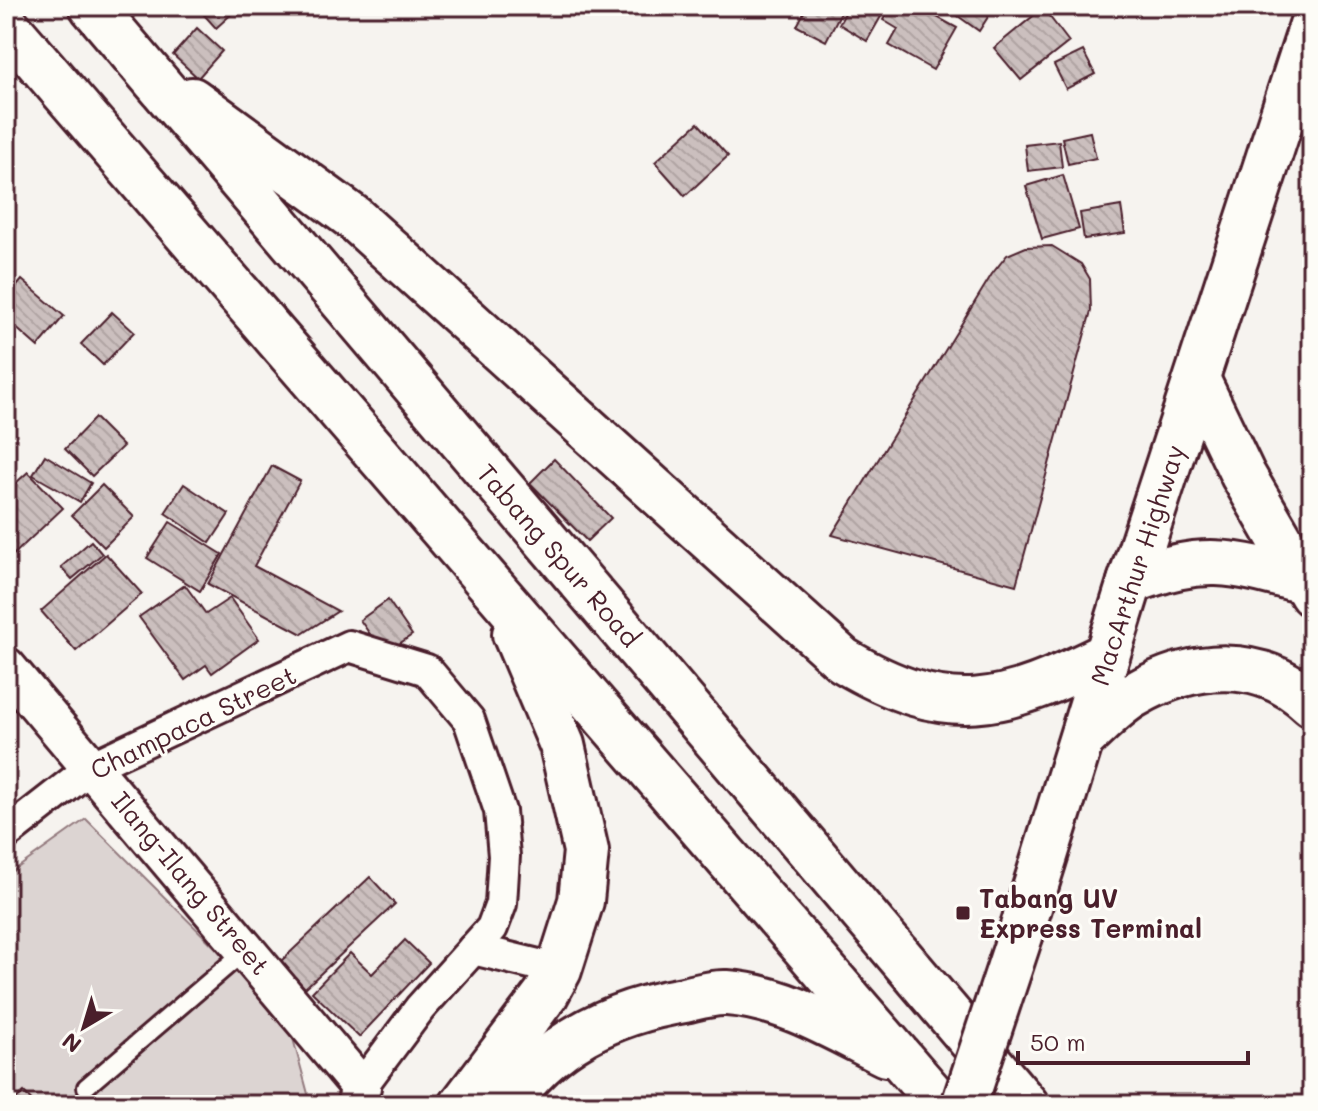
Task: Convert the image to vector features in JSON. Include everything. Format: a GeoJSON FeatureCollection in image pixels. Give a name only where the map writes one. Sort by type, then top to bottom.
{"type":"FeatureCollection","features":[{"type":"Feature","properties":{"kind":"highway","name":"Tabang Spur Road"},"geometry":{"type":"LineString","coordinates":[[92,6],[1026,1105]]}},
{"type":"Feature","properties":{"kind":"highway"},"geometry":{"type":"LineString","coordinates":[[6,25],[941,1105]]}},
{"type":"Feature","properties":{"kind":"highway","name":"MacArthur Highway"},"geometry":{"type":"LineString","coordinates":[[964,1105],[1130,582],[1312,25]]}},
{"type":"Feature","properties":{"kind":"highway"},"geometry":{"type":"LineString","coordinates":[[140,63],[354,218],[843,660],[883,684],[919,696],[952,702],[998,698],[1041,687],[1107,655]]}},
{"type":"Feature","properties":{"kind":"highway"},"geometry":{"type":"LineString","coordinates":[[1197,379],[1243,475],[1308,588]]}},
{"type":"Feature","properties":{"kind":"highway"},"geometry":{"type":"LineString","coordinates":[[1130,582],[1171,566],[1226,563],[1308,588]]}},
{"type":"Feature","properties":{"kind":"highway"},"geometry":{"type":"LineString","coordinates":[[462,1105],[546,994],[559,970],[581,901],[586,851],[562,745],[500,598]]}},
{"type":"Feature","properties":{"kind":"highway"},"geometry":{"type":"LineString","coordinates":[[1082,739],[1131,696],[1168,679],[1211,668],[1243,667],[1266,674],[1287,684],[1312,704]]}},
{"type":"Feature","properties":{"kind":"highway"},"geometry":{"type":"LineString","coordinates":[[507,1105],[520,1085],[566,1041],[623,1013],[725,993],[798,1010],[906,1064]]}},
{"type":"Feature","properties":{"kind":"street","name":"Champaca Street"},"geometry":{"type":"LineString","coordinates":[[6,834],[93,766],[349,646],[427,670],[469,720],[500,811],[504,856],[501,904],[492,928],[420,1008],[358,1096]]}},
{"type":"Feature","properties":{"kind":"street","name":"Ilang-Ilang Street"},"geometry":{"type":"LineString","coordinates":[[6,667],[248,949],[358,1096]]}},
{"type":"Feature","properties":{"kind":"street"},"geometry":{"type":"LineString","coordinates":[[473,949],[559,970]]}},
{"type":"Feature","properties":{"kind":"lane"},"geometry":{"type":"LineString","coordinates":[[86,1087],[248,949]]}},
{"type":"Feature","properties":{"kind":"shaded area"},"geometry":{"type":"Polygon","coordinates":[[[86,819],[288,1020],[311,1105],[6,1105],[6,876],[86,819]]]}},
{"type":"Feature","properties":{"kind":"building"},"geometry":{"type":"Polygon","coordinates":[[[196,6],[234,6],[237,9],[216,28],[196,6]]]}},
{"type":"Feature","properties":{"kind":"building"},"geometry":{"type":"Polygon","coordinates":[[[807,6],[844,6],[826,41],[797,26],[807,6]]]}},
{"type":"Feature","properties":{"kind":"building"},"geometry":{"type":"Polygon","coordinates":[[[849,6],[887,6],[867,41],[839,24],[849,6]]]}},
{"type":"Feature","properties":{"kind":"building"},"geometry":{"type":"Polygon","coordinates":[[[891,6],[917,6],[957,28],[933,70],[889,45],[898,29],[883,20],[891,6]]]}},
{"type":"Feature","properties":{"kind":"building"},"geometry":{"type":"Polygon","coordinates":[[[944,6],[995,6],[979,31],[944,6]]]}},
{"type":"Feature","properties":{"kind":"building"},"geometry":{"type":"Polygon","coordinates":[[[1043,8],[1069,42],[1021,80],[994,48],[1043,8]]]}},
{"type":"Feature","properties":{"kind":"building"},"geometry":{"type":"Polygon","coordinates":[[[197,28],[222,51],[198,78],[173,55],[197,28]]]}},
{"type":"Feature","properties":{"kind":"building"},"geometry":{"type":"Polygon","coordinates":[[[1083,51],[1095,74],[1066,89],[1054,65],[1083,51]]]}},
{"type":"Feature","properties":{"kind":"building"},"geometry":{"type":"Polygon","coordinates":[[[698,123],[728,156],[685,196],[655,162],[698,123]]]}},
{"type":"Feature","properties":{"kind":"building"},"geometry":{"type":"Polygon","coordinates":[[[1090,132],[1096,158],[1068,164],[1062,138],[1090,132]]]}},
{"type":"Feature","properties":{"kind":"building"},"geometry":{"type":"Polygon","coordinates":[[[1059,141],[1062,167],[1028,171],[1025,145],[1059,141]]]}},
{"type":"Feature","properties":{"kind":"building"},"geometry":{"type":"Polygon","coordinates":[[[1063,175],[1079,229],[1042,239],[1026,186],[1063,175]]]}},
{"type":"Feature","properties":{"kind":"building"},"geometry":{"type":"Polygon","coordinates":[[[1121,206],[1125,233],[1084,239],[1080,213],[1121,206]]]}},
{"type":"Feature","properties":{"kind":"building"},"geometry":{"type":"Polygon","coordinates":[[[1052,246],[1081,264],[1090,279],[1091,311],[1016,585],[832,535],[992,274],[1007,255],[1026,247],[1052,246]]]}},
{"type":"Feature","properties":{"kind":"building"},"geometry":{"type":"Polygon","coordinates":[[[22,280],[64,316],[38,347],[6,319],[6,299],[22,280]]]}},
{"type":"Feature","properties":{"kind":"building"},"geometry":{"type":"Polygon","coordinates":[[[112,312],[134,332],[103,365],[81,344],[112,312]]]}},
{"type":"Feature","properties":{"kind":"building"},"geometry":{"type":"Polygon","coordinates":[[[95,418],[123,446],[92,476],[65,449],[95,418]]]}},
{"type":"Feature","properties":{"kind":"building"},"geometry":{"type":"Polygon","coordinates":[[[45,455],[91,483],[80,502],[33,475],[45,455]]]}},
{"type":"Feature","properties":{"kind":"building"},"geometry":{"type":"Polygon","coordinates":[[[554,459],[611,518],[587,541],[530,483],[554,459]]]}},
{"type":"Feature","properties":{"kind":"building"},"geometry":{"type":"Polygon","coordinates":[[[272,466],[300,481],[254,566],[338,611],[302,634],[208,584],[272,466]]]}},
{"type":"Feature","properties":{"kind":"building"},"geometry":{"type":"Polygon","coordinates":[[[28,472],[63,508],[8,560],[6,492],[28,472]]]}},
{"type":"Feature","properties":{"kind":"building"},"geometry":{"type":"Polygon","coordinates":[[[184,484],[229,514],[210,543],[165,513],[184,484]]]}},
{"type":"Feature","properties":{"kind":"building"},"geometry":{"type":"Polygon","coordinates":[[[102,485],[134,517],[104,547],[72,515],[102,485]]]}},
{"type":"Feature","properties":{"kind":"building"},"geometry":{"type":"Polygon","coordinates":[[[170,522],[222,554],[200,591],[147,558],[170,522]]]}},
{"type":"Feature","properties":{"kind":"building"},"geometry":{"type":"Polygon","coordinates":[[[91,541],[102,554],[72,579],[61,567],[91,541]]]}},
{"type":"Feature","properties":{"kind":"building"},"geometry":{"type":"Polygon","coordinates":[[[106,554],[142,594],[76,651],[41,611],[106,554]]]}},
{"type":"Feature","properties":{"kind":"building"},"geometry":{"type":"Polygon","coordinates":[[[185,585],[206,614],[230,598],[259,639],[212,673],[206,665],[185,680],[139,617],[185,585]]]}},
{"type":"Feature","properties":{"kind":"building"},"geometry":{"type":"Polygon","coordinates":[[[388,600],[412,635],[384,654],[360,620],[388,600]]]}},
{"type":"Feature","properties":{"kind":"building"},"geometry":{"type":"Polygon","coordinates":[[[370,877],[395,904],[305,988],[280,962],[370,877]]]}},
{"type":"Feature","properties":{"kind":"building"},"geometry":{"type":"Polygon","coordinates":[[[405,940],[429,963],[359,1037],[312,992],[350,953],[372,974],[405,940]]]}},
{"type":"Feature","properties":{"kind":"building"},"geometry":{"type":"Polygon","coordinates":[[[24,1092],[36,1105],[9,1105],[24,1092]]]}},
{"type":"Feature","properties":{"kind":"place","name":"Tabang UV Express Terminal"},"geometry":{"type":"Point","coordinates":[963,913]}}]}
